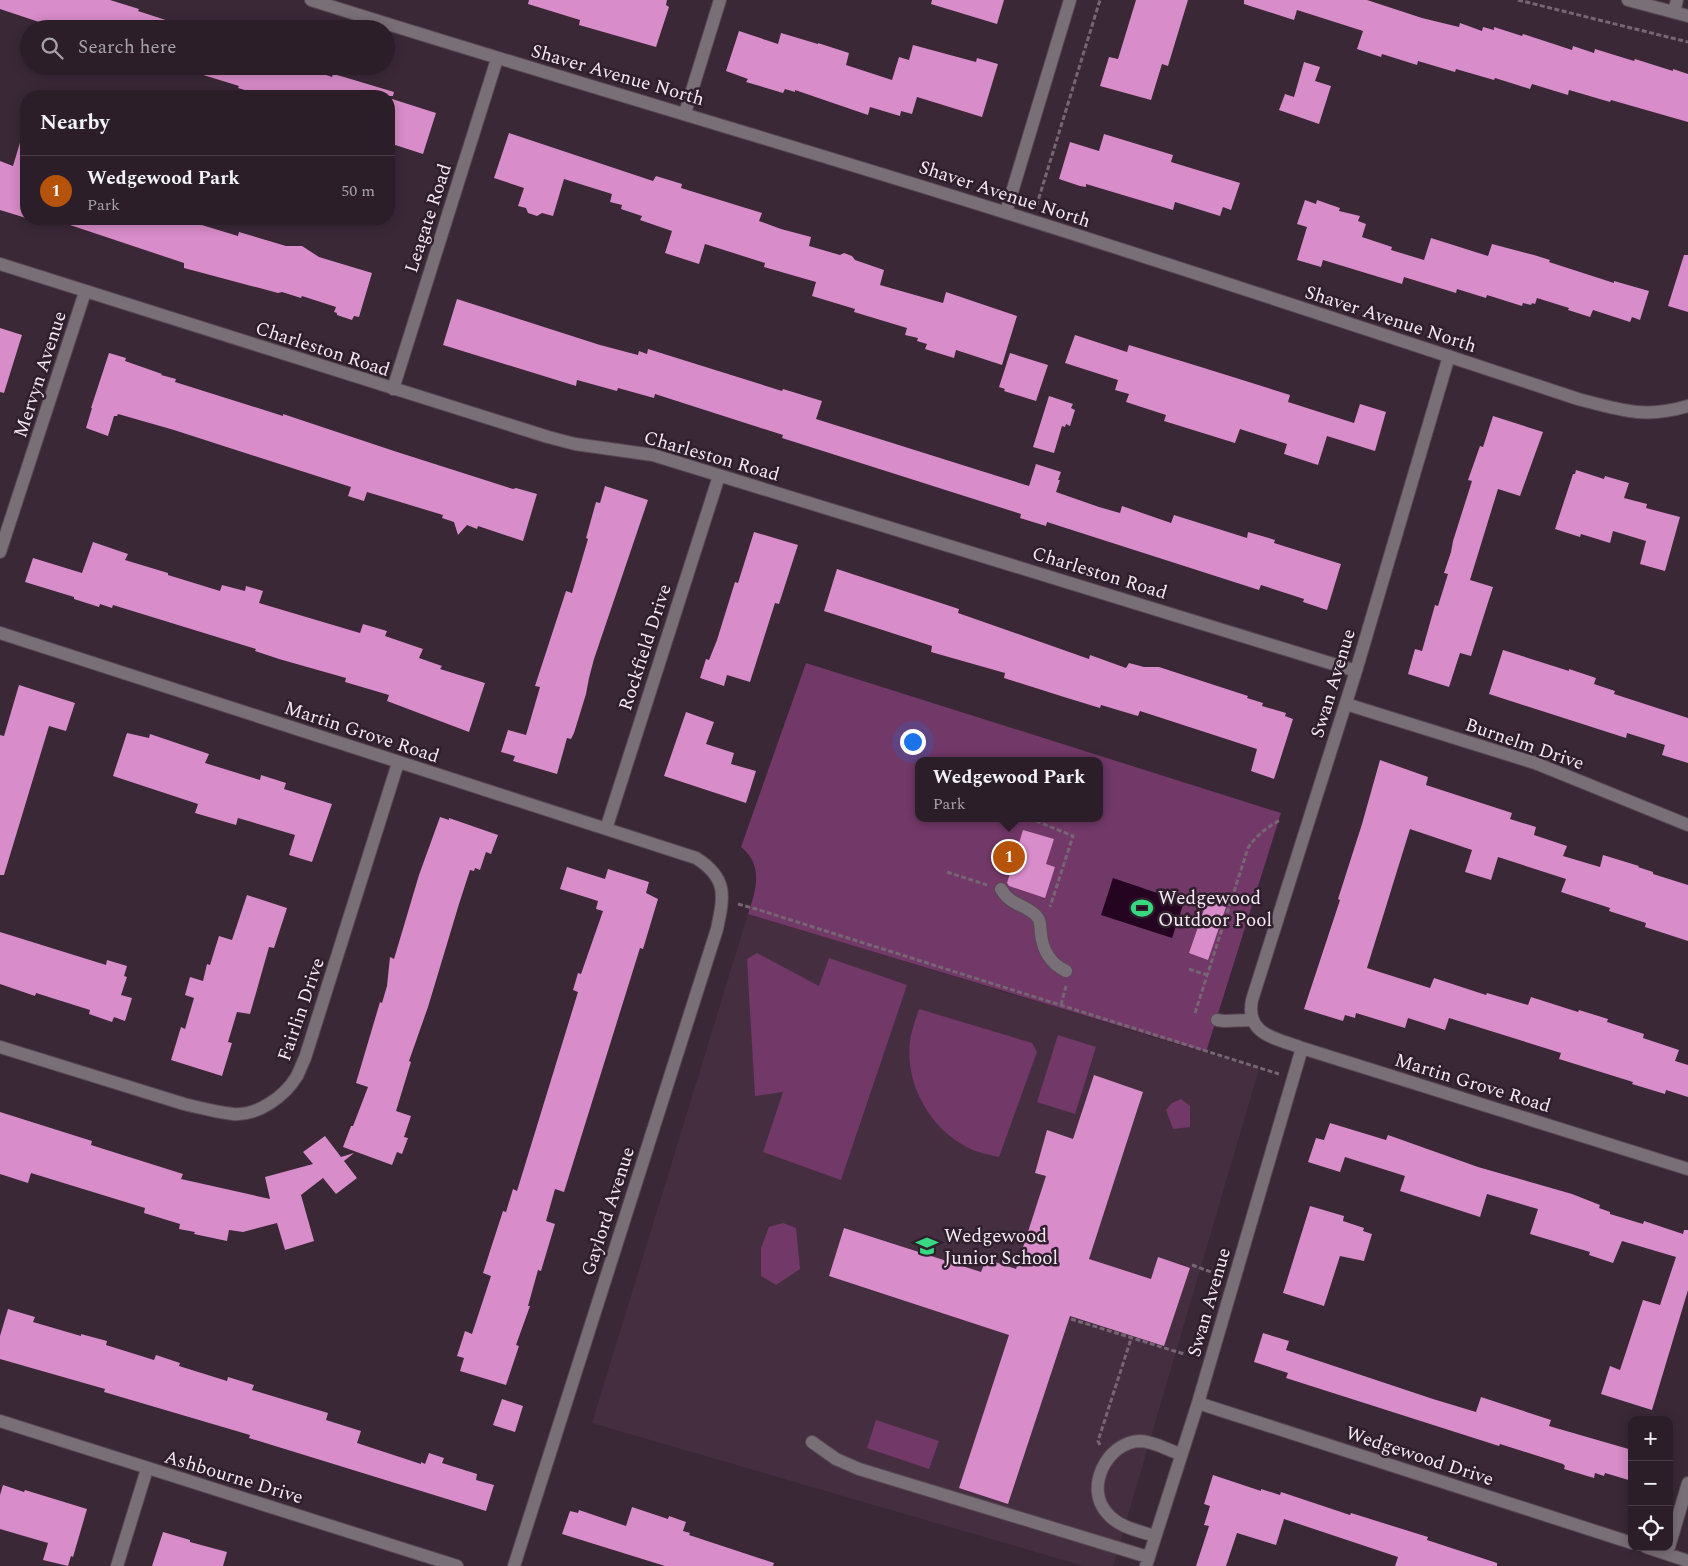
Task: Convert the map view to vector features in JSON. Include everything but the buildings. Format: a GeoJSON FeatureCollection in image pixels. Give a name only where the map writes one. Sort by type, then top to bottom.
{"type":"FeatureCollection","features":[{"type":"Feature","properties":{"kind":"street","name":"Shaver Avenue North"},"geometry":{"type":"LineString","coordinates":[[310,0],[374,20]]}},
{"type":"Feature","properties":{"kind":"street"},"geometry":{"type":"LineString","coordinates":[[685,113],[720,0]]}},
{"type":"Feature","properties":{"kind":"street"},"geometry":{"type":"LineString","coordinates":[[1006,212],[1070,0]]}},
{"type":"Feature","properties":{"kind":"street"},"geometry":{"type":"LineString","coordinates":[[1628,0],[1675,6],[1688,16]]}},
{"type":"Feature","properties":{"kind":"street","name":"Shaver Avenue North"},"geometry":{"type":"LineString","coordinates":[[395,27],[498,59],[685,113],[1006,212],[1578,399],[1634,413],[1656,414],[1688,406]]}},
{"type":"Feature","properties":{"kind":"street","name":"Leagate Road"},"geometry":{"type":"LineString","coordinates":[[393,389],[498,59]]}},
{"type":"Feature","properties":{"kind":"street","name":"Charleston Road"},"geometry":{"type":"LineString","coordinates":[[0,264],[566,442],[653,455],[1356,670]]}},
{"type":"Feature","properties":{"kind":"street","name":"Mervyn Avenue"},"geometry":{"type":"LineString","coordinates":[[0,552],[85,292]]}},
{"type":"Feature","properties":{"kind":"street","name":"Swan Avenue"},"geometry":{"type":"LineString","coordinates":[[1252,1020],[1250,1012],[1252,1000],[1346,704],[1449,356]]}},
{"type":"Feature","properties":{"kind":"street","name":"Rockfield Drive"},"geometry":{"type":"LineString","coordinates":[[606,830],[719,476]]}},
{"type":"Feature","properties":{"kind":"street","name":"Martin Grove Road"},"geometry":{"type":"LineString","coordinates":[[0,632],[398,763],[696,858],[710,868]]}},
{"type":"Feature","properties":{"kind":"street","name":"Burnelm Drive"},"geometry":{"type":"LineString","coordinates":[[1346,704],[1535,763],[1688,825]]}},
{"type":"Feature","properties":{"kind":"street","name":"Fairlin Drive"},"geometry":{"type":"LineString","coordinates":[[0,1047],[184,1104],[207,1109],[235,1114],[253,1110],[271,1102],[286,1091],[297,1076],[305,1058],[398,763]]}},
{"type":"Feature","properties":{"kind":"street","name":"Gaylord Avenue"},"geometry":{"type":"LineString","coordinates":[[514,1566],[717,929],[723,901],[720,883],[710,868]]}},
{"type":"Feature","properties":{"kind":"street"},"geometry":{"type":"LineString","coordinates":[[1001,889],[1006,898],[1038,918],[1045,951],[1054,963],[1066,971]]}},
{"type":"Feature","properties":{"kind":"street"},"geometry":{"type":"LineString","coordinates":[[1217,1020],[1252,1020]]}},
{"type":"Feature","properties":{"kind":"street","name":"Martin Grove Road"},"geometry":{"type":"LineString","coordinates":[[1252,1020],[1259,1029],[1268,1035],[1302,1048],[1688,1169]]}},
{"type":"Feature","properties":{"kind":"street","name":"Swan Avenue"},"geometry":{"type":"LineString","coordinates":[[1147,1562],[1180,1454],[1198,1403],[1302,1048]]}},
{"type":"Feature","properties":{"kind":"street","name":"Wedgewood Drive"},"geometry":{"type":"LineString","coordinates":[[1198,1403],[1628,1542]]}},
{"type":"Feature","properties":{"kind":"street","name":"Ashbourne Drive"},"geometry":{"type":"LineString","coordinates":[[0,1421],[457,1566]]}},
{"type":"Feature","properties":{"kind":"street"},"geometry":{"type":"LineString","coordinates":[[1155,1536],[1116,1522],[1106,1513],[1100,1502],[1097,1489],[1098,1477],[1105,1463],[1117,1449],[1131,1443],[1141,1441],[1180,1454]]}},
{"type":"Feature","properties":{"kind":"street"},"geometry":{"type":"LineString","coordinates":[[812,1442],[836,1459],[859,1469],[1147,1562]]}},
{"type":"Feature","properties":{"kind":"street"},"geometry":{"type":"LineString","coordinates":[[117,1566],[147,1469]]}},
{"type":"Feature","properties":{"kind":"street"},"geometry":{"type":"LineString","coordinates":[[1688,1483],[1667,1553],[1688,1561]]}},
{"type":"Feature","properties":{"kind":"path"},"geometry":{"type":"LineString","coordinates":[[1032,203],[1037,204],[1100,0]]}},
{"type":"Feature","properties":{"kind":"path"},"geometry":{"type":"LineString","coordinates":[[1518,0],[1688,42]]}},
{"type":"Feature","properties":{"kind":"path"},"geometry":{"type":"LineString","coordinates":[[1195,1013],[1248,848],[1267,828],[1280,820]]}},
{"type":"Feature","properties":{"kind":"path"},"geometry":{"type":"LineString","coordinates":[[1039,822],[1073,836],[1050,908]]}},
{"type":"Feature","properties":{"kind":"path"},"geometry":{"type":"LineString","coordinates":[[723,901],[756,909],[1293,1078]]}},
{"type":"Feature","properties":{"kind":"path"},"geometry":{"type":"LineString","coordinates":[[1189,969],[1207,975]]}},
{"type":"Feature","properties":{"kind":"path"},"geometry":{"type":"LineString","coordinates":[[1192,1265],[1234,1280]]}},
{"type":"Feature","properties":{"kind":"path"},"geometry":{"type":"LineString","coordinates":[[1071,1319],[1184,1354]]}},
{"type":"Feature","properties":{"kind":"path"},"geometry":{"type":"LineString","coordinates":[[1105,1463],[1098,1441],[1131,1338]]}},
{"type":"Feature","properties":{"kind":"shaded area"},"geometry":{"type":"Polygon","coordinates":[[[806,663],[1281,813],[1206,1052],[748,914],[754,896],[756,879],[753,862],[741,847],[806,663]]]}},
{"type":"Feature","properties":{"kind":"shaded area","name":"Wedgewood Outdoor Pool"},"geometry":{"type":"Polygon","coordinates":[[[1113,878],[1184,902],[1172,938],[1101,915],[1113,878]]]}},
{"type":"Feature","properties":{"kind":"shaded area","name":"Wedgewood Junior School"},"geometry":{"type":"Polygon","coordinates":[[[748,914],[1259,1069],[1113,1566],[1084,1566],[592,1423],[748,914]]]}},
{"type":"Feature","properties":{"kind":"shaded area"},"geometry":{"type":"Polygon","coordinates":[[[757,953],[819,986],[829,958],[907,985],[841,1180],[763,1152],[783,1092],[755,1096],[747,959],[757,953]]]}},
{"type":"Feature","properties":{"kind":"shaded area"},"geometry":{"type":"Polygon","coordinates":[[[919,1009],[1032,1043],[1037,1052],[999,1157],[973,1150],[958,1142],[932,1118],[923,1103],[915,1087],[909,1052],[911,1035],[919,1009]]]}},
{"type":"Feature","properties":{"kind":"shaded area"},"geometry":{"type":"Polygon","coordinates":[[[1058,1035],[1096,1047],[1075,1114],[1037,1102],[1058,1035]]]}},
{"type":"Feature","properties":{"kind":"shaded area"},"geometry":{"type":"Polygon","coordinates":[[[1181,1099],[1190,1106],[1190,1127],[1173,1129],[1166,1110],[1172,1103],[1181,1099]]]}},
{"type":"Feature","properties":{"kind":"shaded area"},"geometry":{"type":"Polygon","coordinates":[[[783,1223],[796,1228],[800,1269],[776,1285],[761,1276],[761,1248],[769,1227],[783,1223]]]}},
{"type":"Feature","properties":{"kind":"shaded area"},"geometry":{"type":"Polygon","coordinates":[[[876,1420],[939,1441],[929,1469],[867,1448],[876,1420]]]}},
{"type":"Feature","properties":{"kind":"place","name":"Wedgewood Park"},"geometry":{"type":"Point","coordinates":[1009,857]}},
{"type":"Feature","properties":{"kind":"place","name":"Wedgewood Outdoor Pool"},"geometry":{"type":"Point","coordinates":[1142,908]}},
{"type":"Feature","properties":{"kind":"place","name":"Wedgewood Junior School"},"geometry":{"type":"Point","coordinates":[927,1246]}}]}
